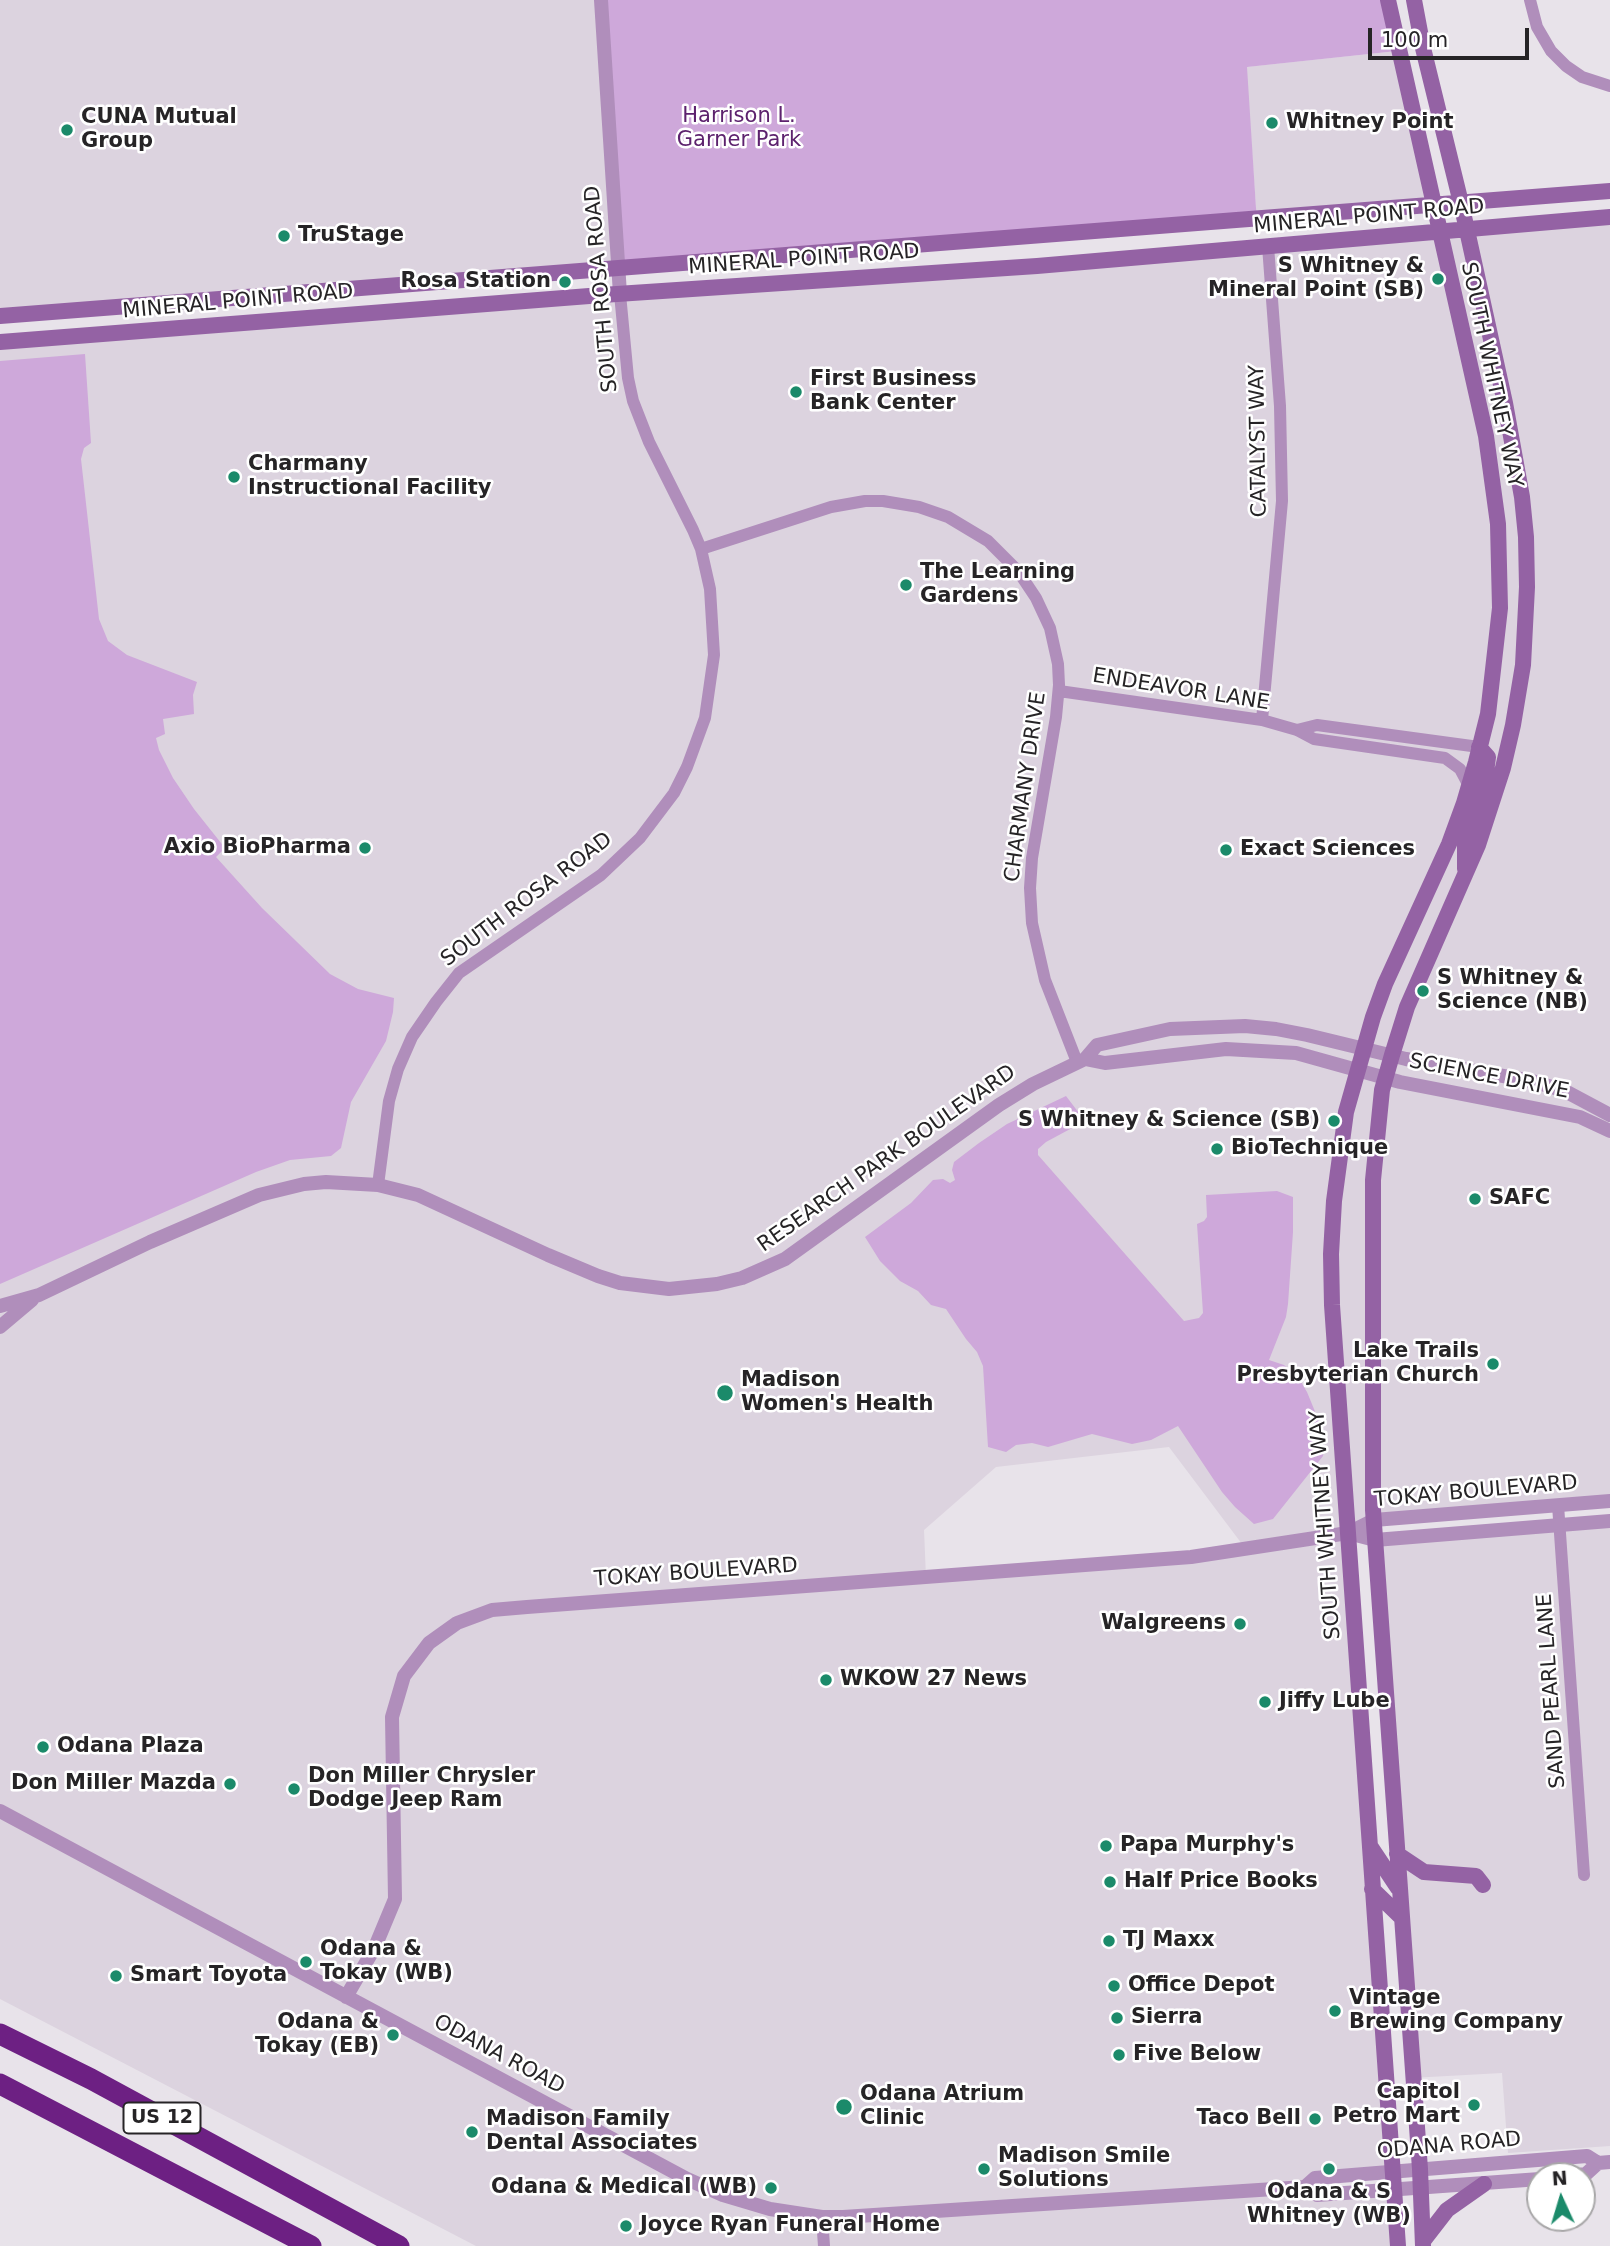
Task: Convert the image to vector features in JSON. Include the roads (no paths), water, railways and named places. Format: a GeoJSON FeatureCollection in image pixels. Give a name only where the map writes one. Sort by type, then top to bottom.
{"type":"FeatureCollection","features":[{"type":"Feature","properties":{"kind":"highway","name":"US 12"},"geometry":{"type":"LineString","coordinates":[[0,2034],[91,2079],[399,2246]]}},
{"type":"Feature","properties":{"kind":"highway","name":"US 12"},"geometry":{"type":"LineString","coordinates":[[0,2084],[311,2246]]}},
{"type":"Feature","properties":{"kind":"main road","name":"SOUTH WHITNEY WAY"},"geometry":{"type":"LineString","coordinates":[[1388,0],[1486,436],[1498,524],[1500,608],[1488,714],[1469,786],[1449,844],[1385,984],[1346,1112],[1338,1158],[1331,1254],[1332,1305],[1398,2246]]}},
{"type":"Feature","properties":{"kind":"main road","name":"SOUTH WHITNEY WAY"},"geometry":{"type":"LineString","coordinates":[[1414,0],[1467,230],[1522,497],[1527,587],[1523,665],[1513,725],[1491,812],[1465,878],[1407,1007],[1385,1077],[1374,1150],[1374,1520],[1423,2243]]}},
{"type":"Feature","properties":{"kind":"main road","name":"MINERAL POINT ROAD"},"geometry":{"type":"LineString","coordinates":[[0,316],[1610,191]]}},
{"type":"Feature","properties":{"kind":"main road","name":"MINERAL POINT ROAD"},"geometry":{"type":"LineString","coordinates":[[0,342],[620,294],[1023,267],[1610,217]]}},
{"type":"Feature","properties":{"kind":"main road"},"geometry":{"type":"LineString","coordinates":[[1465,878],[1465,837],[1485,780],[1488,757],[1479,747]]}},
{"type":"Feature","properties":{"kind":"main road"},"geometry":{"type":"LineString","coordinates":[[1369,1845],[1400,1891]]}},
{"type":"Feature","properties":{"kind":"main road"},"geometry":{"type":"LineString","coordinates":[[1397,1854],[1423,1871],[1476,1876],[1483,1885]]}},
{"type":"Feature","properties":{"kind":"main road"},"geometry":{"type":"LineString","coordinates":[[1372,1889],[1402,1918]]}},
{"type":"Feature","properties":{"kind":"main road"},"geometry":{"type":"LineString","coordinates":[[1423,2243],[1447,2210],[1484,2183]]}},
{"type":"Feature","properties":{"kind":"street","name":"SOUTH ROSA ROAD"},"geometry":{"type":"LineString","coordinates":[[377,1185],[389,1101],[398,1069],[412,1037],[436,1002],[458,973],[578,892],[623,856],[659,816],[687,767],[705,718],[714,655],[713,607],[701,549],[649,442],[628,378],[601,0]]}},
{"type":"Feature","properties":{"kind":"street"},"geometry":{"type":"LineString","coordinates":[[1530,0],[1537,27],[1556,56],[1582,77],[1610,86]]}},
{"type":"Feature","properties":{"kind":"street","name":"CATALYST WAY"},"geometry":{"type":"LineString","coordinates":[[1262,720],[1282,500],[1280,406],[1268,246]]}},
{"type":"Feature","properties":{"kind":"street","name":"CHARMANY DRIVE"},"geometry":{"type":"LineString","coordinates":[[701,549],[848,503],[903,503],[937,512],[988,541],[1005,556],[1029,587],[1050,628],[1058,664],[1059,691],[1032,858],[1030,905],[1040,964],[1081,1061]]}},
{"type":"Feature","properties":{"kind":"street","name":"ENDEAVOR LANE"},"geometry":{"type":"LineString","coordinates":[[1059,691],[1262,720],[1297,730],[1314,739],[1445,758],[1460,769],[1469,786]]}},
{"type":"Feature","properties":{"kind":"street","name":"ENDEAVOR LANE"},"geometry":{"type":"LineString","coordinates":[[1297,730],[1317,725],[1479,747]]}},
{"type":"Feature","properties":{"kind":"street","name":"RESEARCH PARK BOULEVARD"},"geometry":{"type":"LineString","coordinates":[[0,1306],[39,1295],[150,1242],[259,1195],[304,1184],[326,1182],[395,1188],[430,1200],[548,1255],[620,1283],[669,1289],[717,1284],[742,1278],[785,1259],[999,1105],[1033,1084],[1081,1061],[1097,1045],[1170,1029],[1202,1026],[1276,1029],[1363,1049]]}},
{"type":"Feature","properties":{"kind":"street"},"geometry":{"type":"LineString","coordinates":[[1081,1061],[1104,1063],[1226,1049],[1265,1050],[1296,1053],[1358,1069]]}},
{"type":"Feature","properties":{"kind":"street","name":"SCIENCE DRIVE"},"geometry":{"type":"LineString","coordinates":[[1363,1049],[1532,1081],[1586,1101],[1610,1115]]}},
{"type":"Feature","properties":{"kind":"street","name":"SCIENCE DRIVE"},"geometry":{"type":"LineString","coordinates":[[1358,1069],[1385,1077],[1580,1117],[1610,1131]]}},
{"type":"Feature","properties":{"kind":"street","name":"RESEARCH PARK BOULEVARD"},"geometry":{"type":"LineString","coordinates":[[0,1327],[39,1295]]}},
{"type":"Feature","properties":{"kind":"street","name":"TOKAY BOULEVARD"},"geometry":{"type":"LineString","coordinates":[[346,1997],[375,1947],[395,1899],[392,1717],[404,1676],[429,1643],[457,1623],[492,1610],[527,1606],[1191,1557],[1348,1533],[1374,1520],[1610,1501]]}},
{"type":"Feature","properties":{"kind":"street","name":"SAND PEARL LANE"},"geometry":{"type":"LineString","coordinates":[[1558,1505],[1584,1875]]}},
{"type":"Feature","properties":{"kind":"street","name":"TOKAY BOULEVARD"},"geometry":{"type":"LineString","coordinates":[[1348,1533],[1375,1540],[1610,1521]]}},
{"type":"Feature","properties":{"kind":"street","name":"ODANA ROAD"},"geometry":{"type":"LineString","coordinates":[[0,1811],[687,2179],[723,2195],[770,2209],[822,2217],[1305,2187],[1317,2195],[1526,2180]]}},
{"type":"Feature","properties":{"kind":"street","name":"ODANA ROAD"},"geometry":{"type":"LineString","coordinates":[[1305,2187],[1315,2178],[1392,2171],[1587,2156],[1604,2163]]}},
{"type":"Feature","properties":{"kind":"street"},"geometry":{"type":"LineString","coordinates":[[822,2217],[824,2246]]}},
{"type":"Feature","properties":{"kind":"place","name":"Whitney Point"},"geometry":{"type":"Point","coordinates":[1272,123]}},
{"type":"Feature","properties":{"kind":"place","name":"CUNA Mutual Group"},"geometry":{"type":"Point","coordinates":[67,130]}},
{"type":"Feature","properties":{"kind":"place","name":"TruStage"},"geometry":{"type":"Point","coordinates":[284,236]}},
{"type":"Feature","properties":{"kind":"place","name":"S Whitney & Mineral Point (SB)"},"geometry":{"type":"Point","coordinates":[1438,279]}},
{"type":"Feature","properties":{"kind":"place","name":"Rosa Station"},"geometry":{"type":"Point","coordinates":[565,282]}},
{"type":"Feature","properties":{"kind":"place","name":"First Business Bank Center"},"geometry":{"type":"Point","coordinates":[796,392]}},
{"type":"Feature","properties":{"kind":"place","name":"Charmany Instructional Facility"},"geometry":{"type":"Point","coordinates":[234,477]}},
{"type":"Feature","properties":{"kind":"place","name":"The Learning Gardens"},"geometry":{"type":"Point","coordinates":[906,585]}},
{"type":"Feature","properties":{"kind":"place","name":"Axio BioPharma"},"geometry":{"type":"Point","coordinates":[365,848]}},
{"type":"Feature","properties":{"kind":"place","name":"Exact Sciences"},"geometry":{"type":"Point","coordinates":[1226,850]}},
{"type":"Feature","properties":{"kind":"place","name":"S Whitney & Science (NB)"},"geometry":{"type":"Point","coordinates":[1423,991]}},
{"type":"Feature","properties":{"kind":"place","name":"S Whitney & Science (SB)"},"geometry":{"type":"Point","coordinates":[1334,1121]}},
{"type":"Feature","properties":{"kind":"place","name":"BioTechnique"},"geometry":{"type":"Point","coordinates":[1217,1149]}},
{"type":"Feature","properties":{"kind":"place","name":"SAFC"},"geometry":{"type":"Point","coordinates":[1475,1199]}},
{"type":"Feature","properties":{"kind":"place","name":"Lake Trails Presbyterian Church"},"geometry":{"type":"Point","coordinates":[1493,1364]}},
{"type":"Feature","properties":{"kind":"place","name":"Madison Women's Health"},"geometry":{"type":"Point","coordinates":[725,1393]}},
{"type":"Feature","properties":{"kind":"place","name":"Walgreens"},"geometry":{"type":"Point","coordinates":[1240,1624]}},
{"type":"Feature","properties":{"kind":"place","name":"WKOW 27 News"},"geometry":{"type":"Point","coordinates":[826,1680]}},
{"type":"Feature","properties":{"kind":"place","name":"Jiffy Lube"},"geometry":{"type":"Point","coordinates":[1265,1702]}},
{"type":"Feature","properties":{"kind":"place","name":"Odana Plaza"},"geometry":{"type":"Point","coordinates":[43,1747]}},
{"type":"Feature","properties":{"kind":"place","name":"Don Miller Mazda"},"geometry":{"type":"Point","coordinates":[230,1784]}},
{"type":"Feature","properties":{"kind":"place","name":"Don Miller Chrysler Dodge Jeep Ram"},"geometry":{"type":"Point","coordinates":[294,1789]}},
{"type":"Feature","properties":{"kind":"place","name":"Papa Murphy's"},"geometry":{"type":"Point","coordinates":[1106,1846]}},
{"type":"Feature","properties":{"kind":"place","name":"Half Price Books"},"geometry":{"type":"Point","coordinates":[1110,1882]}},
{"type":"Feature","properties":{"kind":"place","name":"TJ Maxx"},"geometry":{"type":"Point","coordinates":[1109,1941]}},
{"type":"Feature","properties":{"kind":"place","name":"Odana & Tokay (WB)"},"geometry":{"type":"Point","coordinates":[306,1962]}},
{"type":"Feature","properties":{"kind":"place","name":"Smart Toyota"},"geometry":{"type":"Point","coordinates":[116,1976]}},
{"type":"Feature","properties":{"kind":"place","name":"Office Depot"},"geometry":{"type":"Point","coordinates":[1114,1986]}},
{"type":"Feature","properties":{"kind":"place","name":"Vintage Brewing Company"},"geometry":{"type":"Point","coordinates":[1335,2011]}},
{"type":"Feature","properties":{"kind":"place","name":"Sierra"},"geometry":{"type":"Point","coordinates":[1117,2018]}},
{"type":"Feature","properties":{"kind":"place","name":"Odana & Tokay (EB)"},"geometry":{"type":"Point","coordinates":[393,2035]}},
{"type":"Feature","properties":{"kind":"place","name":"Five Below"},"geometry":{"type":"Point","coordinates":[1119,2055]}},
{"type":"Feature","properties":{"kind":"place","name":"Capitol Petro Mart"},"geometry":{"type":"Point","coordinates":[1474,2105]}},
{"type":"Feature","properties":{"kind":"place","name":"Odana Atrium Clinic"},"geometry":{"type":"Point","coordinates":[844,2107]}},
{"type":"Feature","properties":{"kind":"place","name":"Taco Bell"},"geometry":{"type":"Point","coordinates":[1315,2119]}},
{"type":"Feature","properties":{"kind":"place","name":"Madison Family Dental Associates"},"geometry":{"type":"Point","coordinates":[472,2132]}},
{"type":"Feature","properties":{"kind":"place","name":"Madison Smile Solutions"},"geometry":{"type":"Point","coordinates":[984,2169]}},
{"type":"Feature","properties":{"kind":"place","name":"Odana & S Whitney (WB)"},"geometry":{"type":"Point","coordinates":[1329,2169]}},
{"type":"Feature","properties":{"kind":"place","name":"Odana & Medical (WB)"},"geometry":{"type":"Point","coordinates":[771,2188]}},
{"type":"Feature","properties":{"kind":"place","name":"Joyce Ryan Funeral Home"},"geometry":{"type":"Point","coordinates":[626,2226]}},
{"type":"Feature","properties":{"kind":"park label","name":"Harrison L. Garner Park"},"geometry":{"type":"Point","coordinates":[739,129]}}]}
